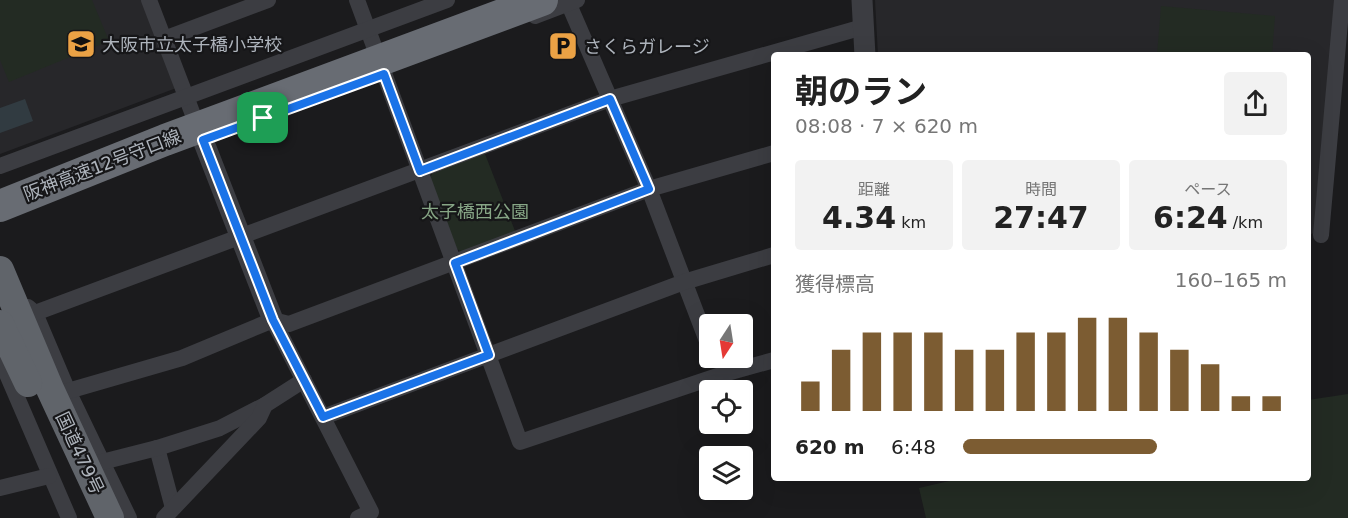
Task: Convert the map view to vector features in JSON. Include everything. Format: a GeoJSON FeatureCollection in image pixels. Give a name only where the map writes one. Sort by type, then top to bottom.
{"type":"FeatureCollection","features":[{"type":"Feature","properties":{"kind":"highway","name":"阪神高速12号守口線"},"geometry":{"type":"LineString","coordinates":[[0,185],[158,123],[489,0]]}},
{"type":"Feature","properties":{"kind":"highway","name":"阪神高速12号守口線"},"geometry":{"type":"LineString","coordinates":[[0,206],[165,140],[564,1]]}},
{"type":"Feature","properties":{"kind":"highway"},"geometry":{"type":"LineString","coordinates":[[5,282],[50,391]]}},
{"type":"Feature","properties":{"kind":"highway"},"geometry":{"type":"LineString","coordinates":[[0,324],[50,391]]}},
{"type":"Feature","properties":{"kind":"highway","name":"国道479号"},"geometry":{"type":"LineString","coordinates":[[50,391],[90,518]]}},
{"type":"Feature","properties":{"kind":"highway","name":"国道479号"},"geometry":{"type":"LineString","coordinates":[[50,391],[110,518]]}},
{"type":"Feature","properties":{"kind":"street"},"geometry":{"type":"LineString","coordinates":[[149,0],[273,320],[371,512],[358,518]]}},
{"type":"Feature","properties":{"kind":"street"},"geometry":{"type":"LineString","coordinates":[[164,39],[268,0]]}},
{"type":"Feature","properties":{"kind":"street"},"geometry":{"type":"LineString","coordinates":[[357,0],[520,442],[720,375],[771,361]]}},
{"type":"Feature","properties":{"kind":"street"},"geometry":{"type":"LineString","coordinates":[[0,166],[447,0]]}},
{"type":"Feature","properties":{"kind":"street"},"geometry":{"type":"LineString","coordinates":[[862,0],[865,52]]}},
{"type":"Feature","properties":{"kind":"street"},"geometry":{"type":"LineString","coordinates":[[1320,235],[1342,0]]}},
{"type":"Feature","properties":{"kind":"street"},"geometry":{"type":"LineString","coordinates":[[0,216],[384,74],[564,1],[649,189],[699,321]]}},
{"type":"Feature","properties":{"kind":"street"},"geometry":{"type":"LineString","coordinates":[[775,52],[863,27]]}},
{"type":"Feature","properties":{"kind":"street"},"geometry":{"type":"LineString","coordinates":[[35,313],[610,99],[771,53]]}},
{"type":"Feature","properties":{"kind":"street"},"geometry":{"type":"LineString","coordinates":[[50,391],[182,358],[273,320],[289,324],[649,189],[771,154]]}},
{"type":"Feature","properties":{"kind":"street"},"geometry":{"type":"LineString","coordinates":[[323,417],[684,282],[771,256]]}},
{"type":"Feature","properties":{"kind":"street"},"geometry":{"type":"LineString","coordinates":[[5,282],[35,313],[50,391],[102,462],[129,518]]}},
{"type":"Feature","properties":{"kind":"street"},"geometry":{"type":"LineString","coordinates":[[1,364],[69,518]]}},
{"type":"Feature","properties":{"kind":"street"},"geometry":{"type":"LineString","coordinates":[[717,368],[720,375]]}},
{"type":"Feature","properties":{"kind":"street"},"geometry":{"type":"LineString","coordinates":[[102,462],[220,428],[265,405],[304,380]]}},
{"type":"Feature","properties":{"kind":"street"},"geometry":{"type":"LineString","coordinates":[[169,513],[259,418],[265,405]]}},
{"type":"Feature","properties":{"kind":"street"},"geometry":{"type":"LineString","coordinates":[[157,448],[169,513]]}},
{"type":"Feature","properties":{"kind":"street"},"geometry":{"type":"LineString","coordinates":[[0,488],[50,476]]}},
{"type":"Feature","properties":{"kind":"shaded area","name":"大阪市立太子橋小学校"},"geometry":{"type":"Polygon","coordinates":[[[0,0],[144,0],[179,87],[0,154],[0,0]]]}},
{"type":"Feature","properties":{"kind":"shaded area"},"geometry":{"type":"Polygon","coordinates":[[[875,0],[1336,0],[1315,232],[1311,234],[1311,52],[878,52],[875,0]]]}},
{"type":"Feature","properties":{"kind":"shaded area"},"geometry":{"type":"Polygon","coordinates":[[[25,99],[33,121],[0,133],[0,108],[25,99]]]}},
{"type":"Feature","properties":{"kind":"green space"},"geometry":{"type":"Polygon","coordinates":[[[0,0],[92,0],[109,41],[9,82],[0,60],[0,0]]]}},
{"type":"Feature","properties":{"kind":"green space"},"geometry":{"type":"Polygon","coordinates":[[[1161,6],[1275,16],[1272,52],[1157,52],[1161,6]]]}},
{"type":"Feature","properties":{"kind":"green space","name":"太子橋西公園"},"geometry":{"type":"Polygon","coordinates":[[[485,154],[515,231],[462,252],[457,249],[430,178],[433,172],[485,154]]]}},
{"type":"Feature","properties":{"kind":"green space"},"geometry":{"type":"Polygon","coordinates":[[[1348,394],[1348,518],[926,518],[919,488],[949,481],[1311,481],[1311,400],[1348,394]]]}},
{"type":"Feature","properties":{"kind":"place","name":"大阪市立太子橋小学校"},"geometry":{"type":"Point","coordinates":[81,44]}},
{"type":"Feature","properties":{"kind":"place","name":"さくらガレージ"},"geometry":{"type":"Point","coordinates":[563,46]}},
{"type":"Feature","properties":{"kind":"route"},"geometry":{"type":"LineString","coordinates":[[384,74],[420,171],[610,99],[649,189],[455,263],[489,355],[323,417],[273,320],[203,140],[263,118],[384,74]]}}]}
